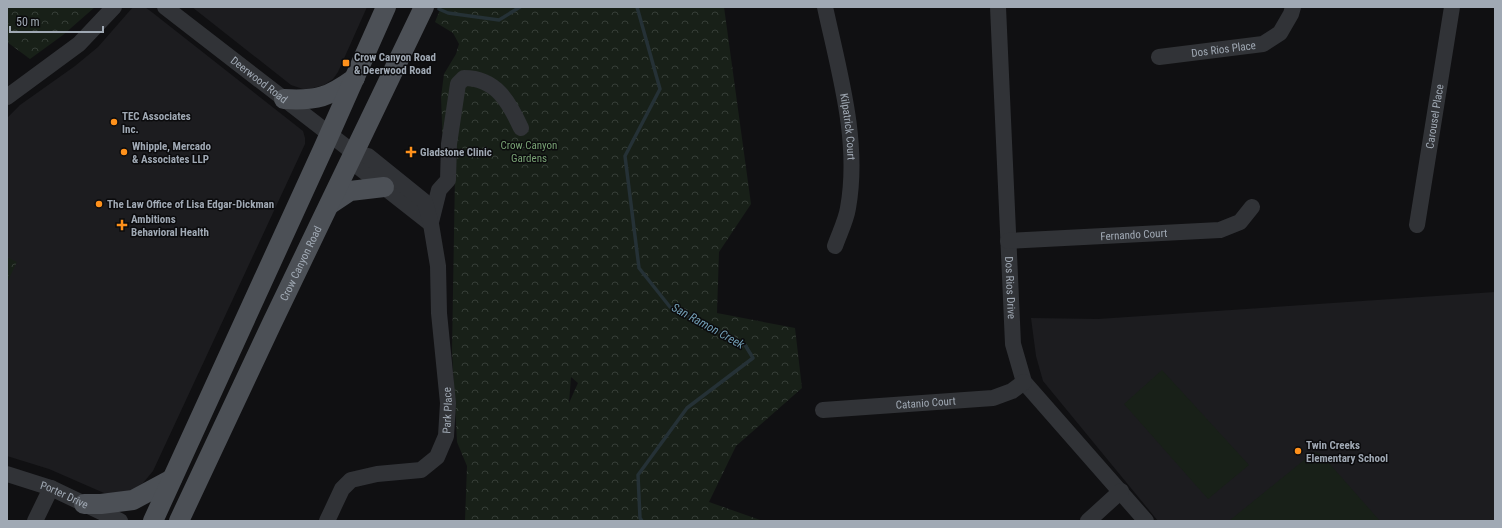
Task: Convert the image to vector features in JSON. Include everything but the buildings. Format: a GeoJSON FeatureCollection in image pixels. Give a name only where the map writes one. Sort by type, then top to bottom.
{"type":"FeatureCollection","features":[{"type":"Feature","properties":{"kind":"main road"},"geometry":{"type":"LineString","coordinates":[[153,521],[330,134],[386,7]]}},
{"type":"Feature","properties":{"kind":"main road","name":"Crow Canyon Road"},"geometry":{"type":"LineString","coordinates":[[179,521],[424,7]]}},
{"type":"Feature","properties":{"kind":"main road"},"geometry":{"type":"LineString","coordinates":[[284,99],[306,100],[320,98],[338,90],[355,78]]}},
{"type":"Feature","properties":{"kind":"main road"},"geometry":{"type":"LineString","coordinates":[[329,205],[350,191],[384,187]]}},
{"type":"Feature","properties":{"kind":"main road"},"geometry":{"type":"LineString","coordinates":[[84,504],[101,504],[133,500],[172,479]]}},
{"type":"Feature","properties":{"kind":"street"},"geometry":{"type":"LineString","coordinates":[[7,97],[79,44],[114,7]]}},
{"type":"Feature","properties":{"kind":"street","name":"Deerwood Road"},"geometry":{"type":"LineString","coordinates":[[165,7],[354,153]]}},
{"type":"Feature","properties":{"kind":"street","name":"Kilpatrick Court"},"geometry":{"type":"LineString","coordinates":[[826,7],[849,121],[851,176],[848,209],[835,246]]}},
{"type":"Feature","properties":{"kind":"street","name":"Dos Rios Drive"},"geometry":{"type":"LineString","coordinates":[[998,7],[1013,344],[1024,382],[1146,521]]}},
{"type":"Feature","properties":{"kind":"street","name":"Dos Rios Place"},"geometry":{"type":"LineString","coordinates":[[1159,57],[1263,44],[1280,33],[1292,14],[1293,7]]}},
{"type":"Feature","properties":{"kind":"street","name":"Carousel Place"},"geometry":{"type":"LineString","coordinates":[[1417,225],[1452,7]]}},
{"type":"Feature","properties":{"kind":"street"},"geometry":{"type":"LineString","coordinates":[[354,153],[361,169],[431,224],[439,190],[448,180],[449,144],[458,84],[464,78],[474,78],[491,84],[500,91],[511,106],[521,128]]}},
{"type":"Feature","properties":{"kind":"street","name":"Park Place"},"geometry":{"type":"LineString","coordinates":[[327,521],[342,489],[351,480],[377,474],[420,470],[437,457],[446,436],[448,403],[439,313],[438,266],[431,224],[425,202],[368,156],[354,153]]}},
{"type":"Feature","properties":{"kind":"street","name":"Fernando Court"},"geometry":{"type":"LineString","coordinates":[[1008,241],[1220,230],[1240,222],[1252,207]]}},
{"type":"Feature","properties":{"kind":"street","name":"Catanio Court"},"geometry":{"type":"LineString","coordinates":[[824,410],[993,398],[1012,391],[1024,382]]}},
{"type":"Feature","properties":{"kind":"street","name":"Porter Drive"},"geometry":{"type":"LineString","coordinates":[[7,474],[51,488],[120,521]]}},
{"type":"Feature","properties":{"kind":"street"},"geometry":{"type":"LineString","coordinates":[[35,521],[51,488]]}},
{"type":"Feature","properties":{"kind":"street"},"geometry":{"type":"LineString","coordinates":[[1088,521],[1121,491]]}},
{"type":"Feature","properties":{"kind":"shaded area"},"geometry":{"type":"Polygon","coordinates":[[[133,7],[145,7],[303,131],[305,144],[153,471],[143,483],[131,491],[118,494],[104,493],[49,469],[7,456],[7,118],[20,105],[75,66],[98,47],[133,7]]]}},
{"type":"Feature","properties":{"kind":"shaded area"},"geometry":{"type":"Polygon","coordinates":[[[192,7],[367,7],[338,72],[333,79],[324,85],[306,90],[291,85],[192,7]]]}},
{"type":"Feature","properties":{"kind":"shaded area","name":"Twin Creeks Elementary School"},"geometry":{"type":"Polygon","coordinates":[[[1495,292],[1495,521],[1158,521],[1043,381],[1036,356],[1031,318],[1098,319],[1495,292]]]}},
{"type":"Feature","properties":{"kind":"green space"},"geometry":{"type":"Polygon","coordinates":[[[7,7],[95,7],[63,35],[30,59],[7,42],[7,7]]]}},
{"type":"Feature","properties":{"kind":"green space","name":"Crow Canyon Gardens"},"geometry":{"type":"Polygon","coordinates":[[[441,7],[724,7],[751,204],[719,252],[717,313],[795,328],[802,388],[736,446],[709,502],[763,521],[465,521],[467,466],[457,442],[452,351],[455,174],[443,150],[441,97],[444,74],[456,54],[459,44],[453,33],[435,22],[441,7]],[[571,377],[569,403],[578,383],[571,377]]]}},
{"type":"Feature","properties":{"kind":"green space"},"geometry":{"type":"Polygon","coordinates":[[[7,257],[17,262],[7,283],[7,257]]]}},
{"type":"Feature","properties":{"kind":"green space"},"geometry":{"type":"Polygon","coordinates":[[[1162,370],[1249,465],[1208,499],[1124,404],[1162,370]]]}},
{"type":"Feature","properties":{"kind":"green space"},"geometry":{"type":"Polygon","coordinates":[[[1314,452],[1321,454],[1380,521],[1229,521],[1314,452]]]}},
{"type":"Feature","properties":{"kind":"waterway"},"geometry":{"type":"LineString","coordinates":[[439,9],[448,13],[499,20],[520,7]]}},
{"type":"Feature","properties":{"kind":"waterway","name":"San Ramon Creek"},"geometry":{"type":"LineString","coordinates":[[637,7],[660,89],[625,156],[639,268],[670,307],[745,345],[753,358],[687,408],[638,475],[640,518],[642,521]]}},
{"type":"Feature","properties":{"kind":"place","name":"Crow Canyon Road & Deerwood Road"},"geometry":{"type":"Point","coordinates":[346,63]}},
{"type":"Feature","properties":{"kind":"place","name":"TEC Associates Inc."},"geometry":{"type":"Point","coordinates":[114,122]}},
{"type":"Feature","properties":{"kind":"place","name":"Whipple, Mercado & Associates LLP"},"geometry":{"type":"Point","coordinates":[124,152]}},
{"type":"Feature","properties":{"kind":"place","name":"Gladstone Clinic"},"geometry":{"type":"Point","coordinates":[411,152]}},
{"type":"Feature","properties":{"kind":"place","name":"The Law Office of Lisa Edgar-Dickman"},"geometry":{"type":"Point","coordinates":[99,204]}},
{"type":"Feature","properties":{"kind":"place","name":"Ambitions Behavioral Health"},"geometry":{"type":"Point","coordinates":[122,225]}},
{"type":"Feature","properties":{"kind":"place","name":"Twin Creeks Elementary School"},"geometry":{"type":"Point","coordinates":[1298,451]}}]}
